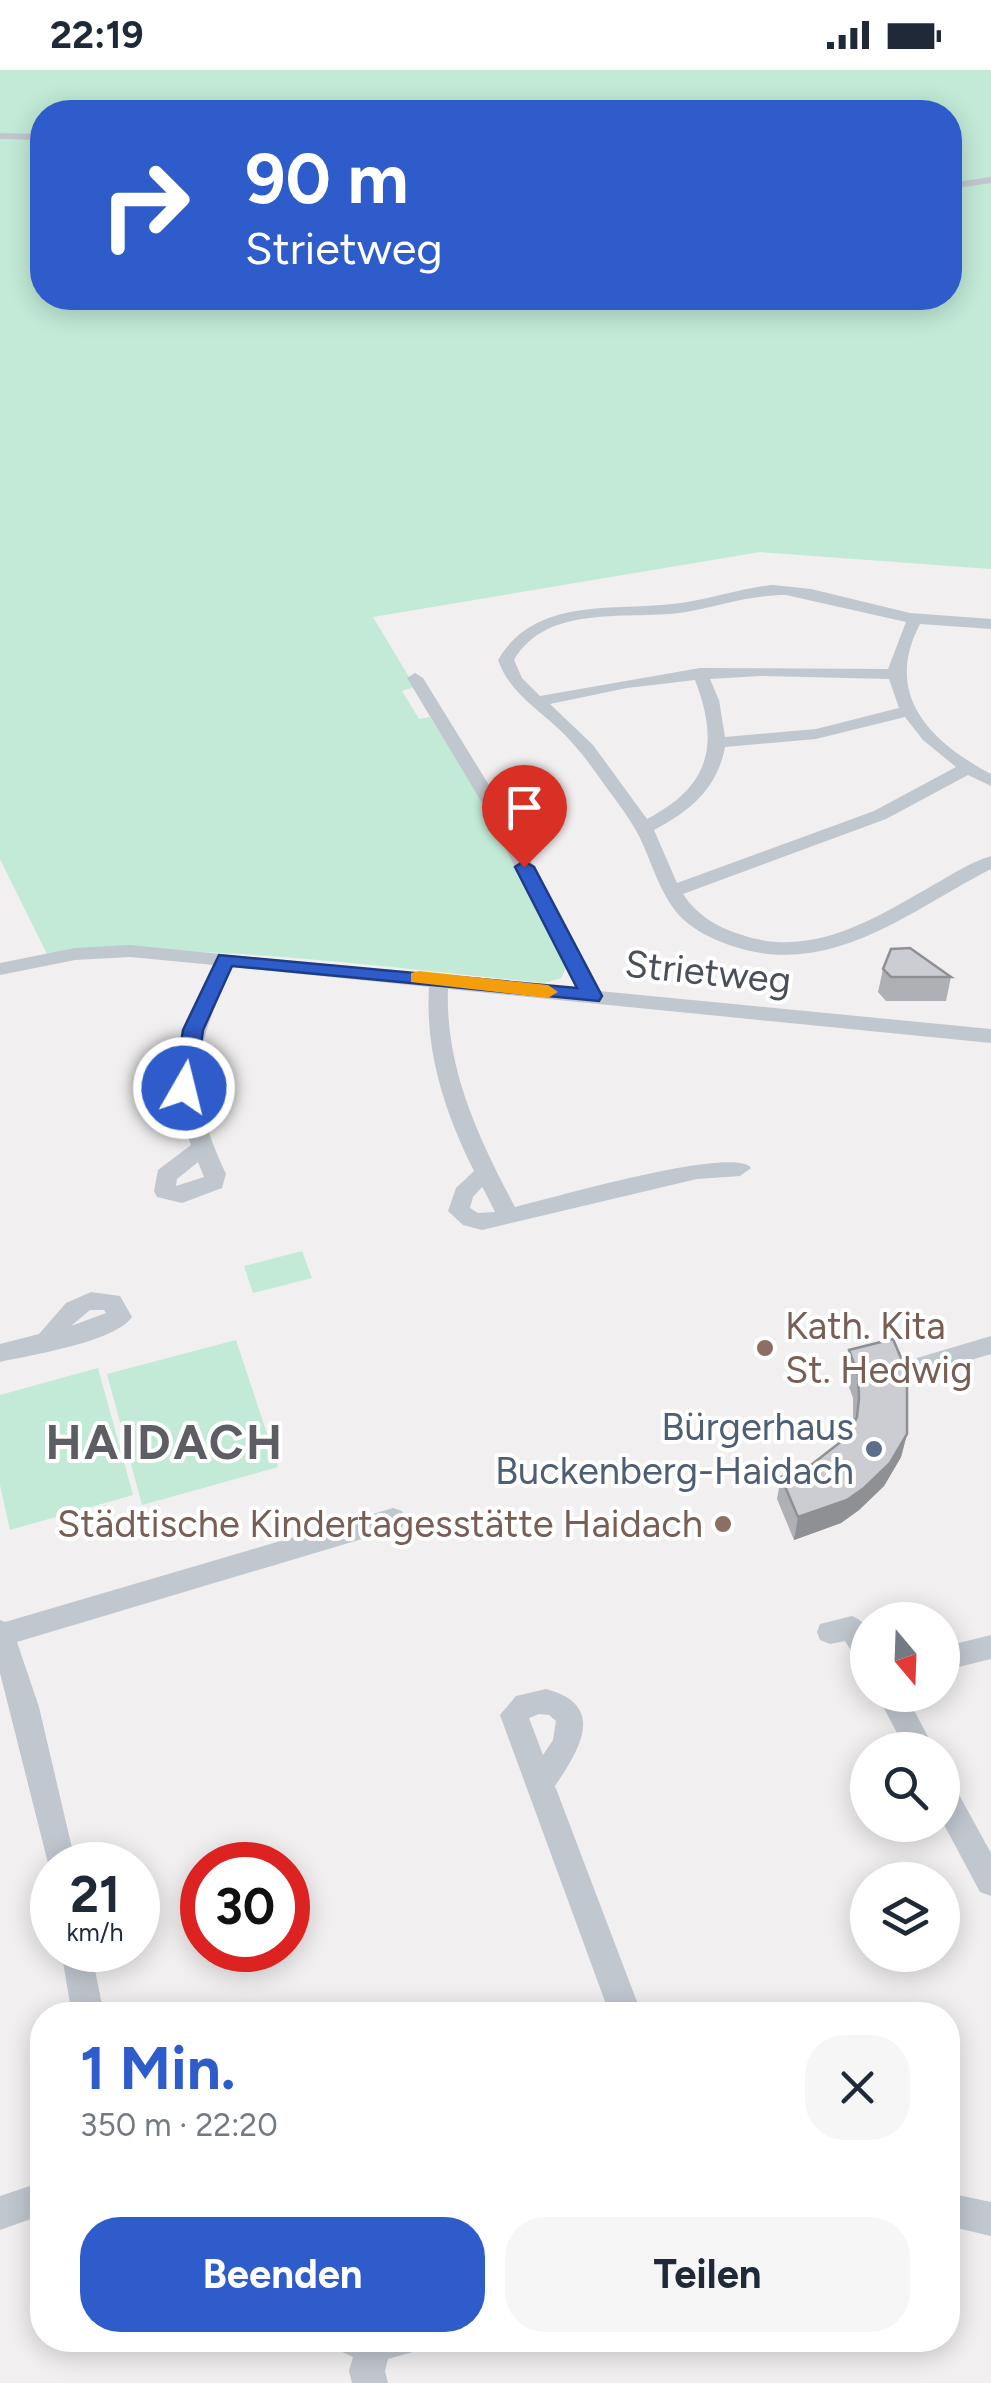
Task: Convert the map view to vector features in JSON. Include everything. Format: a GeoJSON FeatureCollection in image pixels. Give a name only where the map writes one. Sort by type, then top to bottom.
{"type":"FeatureCollection","features":[{"type":"Feature","properties":{"kind":"street"},"geometry":{"type":"LineString","coordinates":[[0,136],[30,137]]}},
{"type":"Feature","properties":{"kind":"street"},"geometry":{"type":"LineString","coordinates":[[962,184],[991,180]]}},
{"type":"Feature","properties":{"kind":"street"},"geometry":{"type":"LineString","coordinates":[[988,628],[915,619],[832,597],[782,590],[744,593],[676,609],[636,609],[572,618],[527,633],[509,650],[506,660],[510,675],[586,748],[644,828],[681,906],[698,921],[740,945],[794,950],[825,948],[855,937],[991,862]]}},
{"type":"Feature","properties":{"kind":"street"},"geometry":{"type":"LineString","coordinates":[[915,619],[895,674],[910,710],[934,743],[966,769],[991,781]]}},
{"type":"Feature","properties":{"kind":"street"},"geometry":{"type":"LineString","coordinates":[[538,702],[633,681],[700,673],[799,670],[895,674]]}},
{"type":"Feature","properties":{"kind":"street"},"geometry":{"type":"LineString","coordinates":[[644,828],[688,804],[707,779],[718,742],[718,714],[700,673]]}},
{"type":"Feature","properties":{"kind":"street"},"geometry":{"type":"LineString","coordinates":[[415,678],[491,803],[592,996]]}},
{"type":"Feature","properties":{"kind":"street"},"geometry":{"type":"LineString","coordinates":[[718,742],[822,734],[910,710]]}},
{"type":"Feature","properties":{"kind":"street"},"geometry":{"type":"LineString","coordinates":[[673,890],[880,815],[966,769]]}},
{"type":"Feature","properties":{"kind":"street","name":"Strietweg"},"geometry":{"type":"LineString","coordinates":[[0,968],[75,954],[119,951],[991,1036]]}},
{"type":"Feature","properties":{"kind":"street"},"geometry":{"type":"LineString","coordinates":[[201,1148],[188,1112],[184,1074],[193,1030],[226,960]]}},
{"type":"Feature","properties":{"kind":"street"},"geometry":{"type":"LineString","coordinates":[[440,980],[436,1005],[442,1064],[486,1174],[509,1218]]}},
{"type":"Feature","properties":{"kind":"street"},"geometry":{"type":"LineString","coordinates":[[486,1174],[473,1182],[459,1201],[459,1211],[468,1220],[485,1224],[696,1171],[740,1168]]}},
{"type":"Feature","properties":{"kind":"street"},"geometry":{"type":"LineString","coordinates":[[0,1353],[48,1340]]}},
{"type":"Feature","properties":{"kind":"street"},"geometry":{"type":"LineString","coordinates":[[924,1366],[991,1345]]}},
{"type":"Feature","properties":{"kind":"street"},"geometry":{"type":"LineString","coordinates":[[56,1842],[48,1796],[1,1634],[394,1518]]}},
{"type":"Feature","properties":{"kind":"street"},"geometry":{"type":"LineString","coordinates":[[830,1632],[850,1628]]}},
{"type":"Feature","properties":{"kind":"street"},"geometry":{"type":"LineString","coordinates":[[960,1654],[991,1646]]}},
{"type":"Feature","properties":{"kind":"street"},"geometry":{"type":"LineString","coordinates":[[540,1784],[621,2002]]}},
{"type":"Feature","properties":{"kind":"street"},"geometry":{"type":"LineString","coordinates":[[960,1824],[991,1882]]}},
{"type":"Feature","properties":{"kind":"street"},"geometry":{"type":"LineString","coordinates":[[80,1972],[86,2002]]}},
{"type":"Feature","properties":{"kind":"street"},"geometry":{"type":"LineString","coordinates":[[0,2213],[30,2203]]}},
{"type":"Feature","properties":{"kind":"street"},"geometry":{"type":"LineString","coordinates":[[960,2213],[991,2219]]}},
{"type":"Feature","properties":{"kind":"street"},"geometry":{"type":"LineString","coordinates":[[370,2383],[367,2371],[373,2352]]}},
{"type":"Feature","properties":{"kind":"green space"},"geometry":{"type":"Polygon","coordinates":[[[0,70],[991,70],[991,569],[760,552],[373,617],[415,687],[402,691],[419,719],[430,717],[483,804],[566,968],[561,978],[545,983],[359,964],[172,951],[47,954],[0,859],[0,70]]]}},
{"type":"Feature","properties":{"kind":"green space"},"geometry":{"type":"Polygon","coordinates":[[[302,1251],[312,1278],[253,1293],[244,1266],[302,1251]]]}},
{"type":"Feature","properties":{"kind":"green space"},"geometry":{"type":"Polygon","coordinates":[[[236,1340],[278,1467],[142,1505],[107,1374],[236,1340]]]}},
{"type":"Feature","properties":{"kind":"green space"},"geometry":{"type":"Polygon","coordinates":[[[98,1368],[133,1495],[10,1530],[0,1485],[0,1395],[98,1368]]]}},
{"type":"Feature","properties":{"kind":"building"},"geometry":{"type":"Polygon","coordinates":[[[910,948],[951,977],[891,977],[883,969],[891,949],[910,948]]]}},
{"type":"Feature","properties":{"kind":"building","name":"Bürgerhaus Buckenberg-Haidach"},"geometry":{"type":"Polygon","coordinates":[[[893,1339],[907,1372],[907,1434],[890,1463],[864,1488],[847,1500],[798,1517],[781,1477],[811,1465],[847,1437],[857,1417],[859,1398],[858,1375],[849,1350],[893,1339]]]}},
{"type":"Feature","properties":{"kind":"slow traffic"},"geometry":{"type":"LineString","coordinates":[[419,978],[548,992]]}},
{"type":"Feature","properties":{"kind":"place","name":"Kath. Kita St. Hedwig"},"geometry":{"type":"Point","coordinates":[765,1348]}},
{"type":"Feature","properties":{"kind":"place","name":"Bürgerhaus Buckenberg-Haidach"},"geometry":{"type":"Point","coordinates":[874,1449]}},
{"type":"Feature","properties":{"kind":"place","name":"Städtische Kindertagesstätte Haidach"},"geometry":{"type":"Point","coordinates":[723,1524]}},
{"type":"Feature","properties":{"kind":"district","name":"HAIDACH"},"geometry":{"type":"Point","coordinates":[165,1442]}},
{"type":"Feature","properties":{"kind":"route"},"geometry":{"type":"LineString","coordinates":[[184,1088],[193,1030],[226,960],[592,996],[524,867]]}}]}
